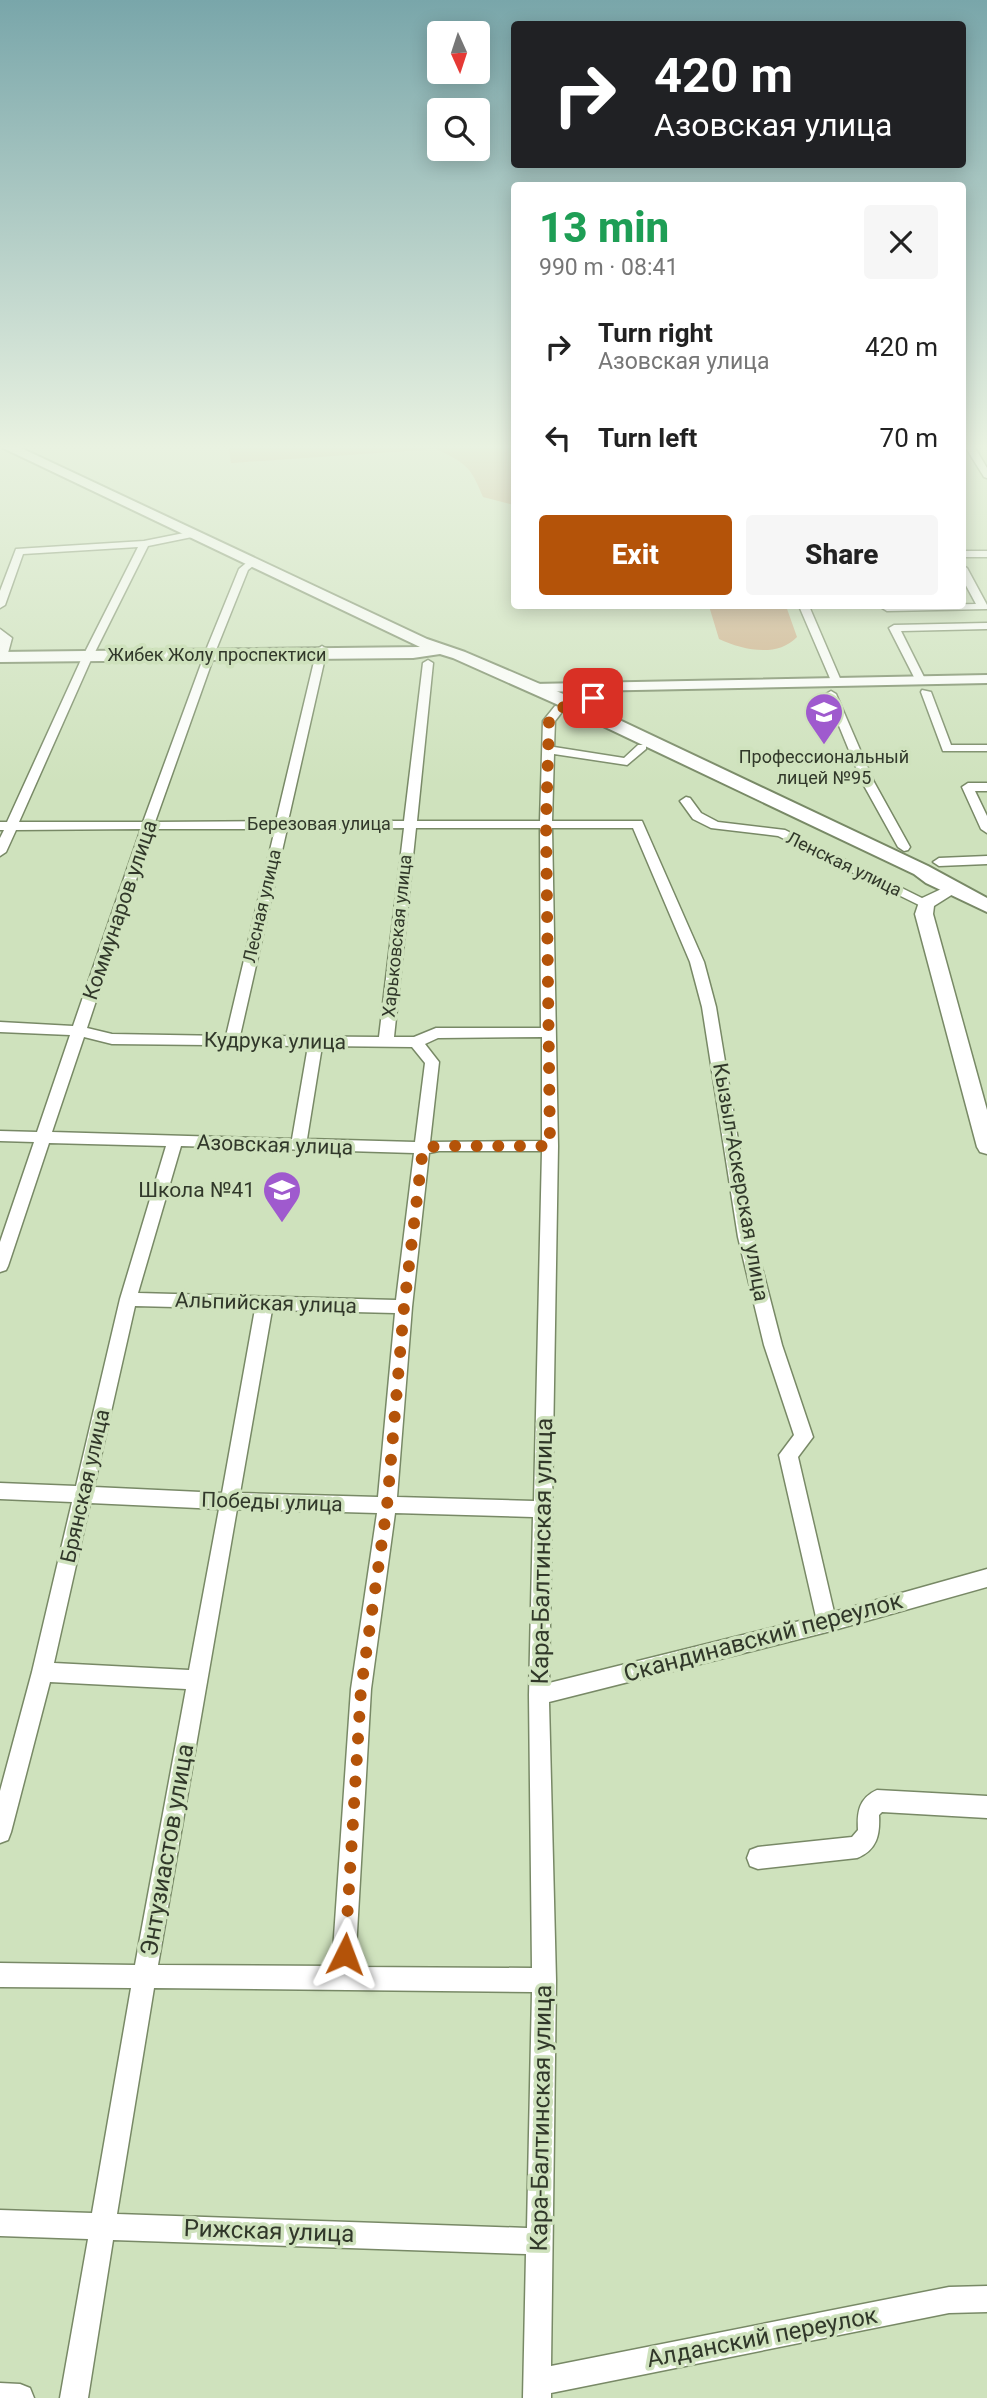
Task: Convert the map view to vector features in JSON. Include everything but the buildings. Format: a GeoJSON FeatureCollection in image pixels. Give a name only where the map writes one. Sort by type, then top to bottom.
{"type":"FeatureCollection","features":[{"type":"Feature","properties":{"kind":"main road"},"geometry":{"type":"LineString","coordinates":[[254,561],[393,628],[431,651],[564,706],[921,870],[936,871],[952,889],[987,906]]}},
{"type":"Feature","properties":{"kind":"main road"},"geometry":{"type":"LineString","coordinates":[[354,648],[379,641],[393,628]]}},
{"type":"Feature","properties":{"kind":"main road","name":"Жибек Жолу проспектиси"},"geometry":{"type":"LineString","coordinates":[[322,652],[403,646],[431,651]]}},
{"type":"Feature","properties":{"kind":"main road"},"geometry":{"type":"LineString","coordinates":[[431,651],[533,688],[642,747],[916,876],[936,871]]}},
{"type":"Feature","properties":{"kind":"main road","name":"Жибек Жолу проспектиси"},"geometry":{"type":"LineString","coordinates":[[1,654],[431,651]]}},
{"type":"Feature","properties":{"kind":"main road","name":"Ленская улица"},"geometry":{"type":"LineString","coordinates":[[952,889],[926,903],[924,914],[987,1147]]}},
{"type":"Feature","properties":{"kind":"street"},"geometry":{"type":"LineString","coordinates":[[0,604],[16,560]]}},
{"type":"Feature","properties":{"kind":"street"},"geometry":{"type":"LineString","coordinates":[[0,852],[6,826],[136,560]]}},
{"type":"Feature","properties":{"kind":"street","name":"Коммунаров улица"},"geometry":{"type":"LineString","coordinates":[[0,1266],[148,825],[210,653],[244,569],[254,561]]}},
{"type":"Feature","properties":{"kind":"street"},"geometry":{"type":"LineString","coordinates":[[966,575],[983,607],[966,607]]}},
{"type":"Feature","properties":{"kind":"street","name":"Ленская улица"},"geometry":{"type":"LineString","coordinates":[[805,609],[868,782],[904,847]]}},
{"type":"Feature","properties":{"kind":"street"},"geometry":{"type":"LineString","coordinates":[[987,626],[894,628],[924,686],[947,749],[987,748]]}},
{"type":"Feature","properties":{"kind":"street"},"geometry":{"type":"LineString","coordinates":[[0,632],[7,638],[1,654]]}},
{"type":"Feature","properties":{"kind":"street","name":"Харьковская улица"},"geometry":{"type":"LineString","coordinates":[[386,1042],[409,823],[431,651]]}},
{"type":"Feature","properties":{"kind":"street","name":"Лесная улица"},"geometry":{"type":"LineString","coordinates":[[232,1040],[322,652]]}},
{"type":"Feature","properties":{"kind":"street"},"geometry":{"type":"LineString","coordinates":[[924,686],[987,679]]}},
{"type":"Feature","properties":{"kind":"street"},"geometry":{"type":"LineString","coordinates":[[564,706],[593,698],[834,688],[924,686],[987,690]]}},
{"type":"Feature","properties":{"kind":"street"},"geometry":{"type":"LineString","coordinates":[[533,688],[834,688]]}},
{"type":"Feature","properties":{"kind":"street","name":"Кара-Балтинская улица"},"geometry":{"type":"LineString","coordinates":[[537,2390],[544,1980],[539,1695],[550,1146],[546,824],[549,721],[564,706]]}},
{"type":"Feature","properties":{"kind":"street"},"geometry":{"type":"LineString","coordinates":[[549,750],[627,762],[642,747]]}},
{"type":"Feature","properties":{"kind":"street"},"geometry":{"type":"LineString","coordinates":[[987,787],[968,787],[987,829]]}},
{"type":"Feature","properties":{"kind":"street","name":"Ленская улица"},"geometry":{"type":"LineString","coordinates":[[686,800],[697,816],[715,825],[781,832],[926,903]]}},
{"type":"Feature","properties":{"kind":"street","name":"Березовая улица"},"geometry":{"type":"LineString","coordinates":[[6,826],[638,824]]}},
{"type":"Feature","properties":{"kind":"street","name":"Кызыл-Аскерская улица"},"geometry":{"type":"LineString","coordinates":[[638,824],[697,962],[709,1007],[746,1237],[772,1345],[804,1437],[788,1455],[827,1622]]}},
{"type":"Feature","properties":{"kind":"street"},"geometry":{"type":"LineString","coordinates":[[936,871],[987,860]]}},
{"type":"Feature","properties":{"kind":"street","name":"Кудрука улица"},"geometry":{"type":"LineString","coordinates":[[0,1027],[79,1031],[112,1039],[386,1042],[416,1042],[436,1033],[549,1032]]}},
{"type":"Feature","properties":{"kind":"street"},"geometry":{"type":"LineString","coordinates":[[298,1146],[316,1041]]}},
{"type":"Feature","properties":{"kind":"street"},"geometry":{"type":"LineString","coordinates":[[343,1980],[361,1689],[387,1506],[404,1307],[432,1062],[416,1042]]}},
{"type":"Feature","properties":{"kind":"street","name":"Азовская улица"},"geometry":{"type":"LineString","coordinates":[[0,1136],[298,1146],[550,1146]]}},
{"type":"Feature","properties":{"kind":"street","name":"Брянская улица"},"geometry":{"type":"LineString","coordinates":[[0,1832],[42,1672],[128,1299],[175,1141]]}},
{"type":"Feature","properties":{"kind":"street","name":"Альпийская улица"},"geometry":{"type":"LineString","coordinates":[[128,1299],[404,1307]]}},
{"type":"Feature","properties":{"kind":"street","name":"Энтузиастов улица"},"geometry":{"type":"LineString","coordinates":[[74,2398],[144,1978],[265,1303]]}},
{"type":"Feature","properties":{"kind":"street","name":"Победы улица"},"geometry":{"type":"LineString","coordinates":[[0,1491],[229,1501],[544,1509]]}},
{"type":"Feature","properties":{"kind":"street","name":"Скандинавский переулок"},"geometry":{"type":"LineString","coordinates":[[539,1695],[827,1622],[987,1578]]}},
{"type":"Feature","properties":{"kind":"street"},"geometry":{"type":"LineString","coordinates":[[42,1672],[197,1680]]}},
{"type":"Feature","properties":{"kind":"street"},"geometry":{"type":"LineString","coordinates":[[758,1858],[858,1847],[869,1834],[868,1812],[877,1801],[987,1807]]}},
{"type":"Feature","properties":{"kind":"street"},"geometry":{"type":"LineString","coordinates":[[0,1975],[544,1980]]}},
{"type":"Feature","properties":{"kind":"street","name":"Рижская улица"},"geometry":{"type":"LineString","coordinates":[[0,2223],[538,2241]]}},
{"type":"Feature","properties":{"kind":"street","name":"Алданский переулок"},"geometry":{"type":"LineString","coordinates":[[537,2390],[948,2300],[987,2299]]}},
{"type":"Feature","properties":{"kind":"street"},"geometry":{"type":"LineString","coordinates":[[0,2398],[20,2398]]}},
{"type":"Feature","properties":{"kind":"shaded area"},"geometry":{"type":"Polygon","coordinates":[[[710,609],[787,609],[797,637],[789,644],[770,650],[749,649],[719,639],[710,609]]]}},
{"type":"Feature","properties":{"kind":"place","name":"Профессиональный лицей №95"},"geometry":{"type":"Point","coordinates":[824,746]}},
{"type":"Feature","properties":{"kind":"place","name":"Школа №41"},"geometry":{"type":"Point","coordinates":[282,1224]}},
{"type":"Feature","properties":{"kind":"route"},"geometry":{"type":"LineString","coordinates":[[345,1954],[361,1689],[387,1506],[404,1307],[423,1148],[550,1146],[546,824],[549,721],[559,708],[577,700],[593,698]]}}]}
